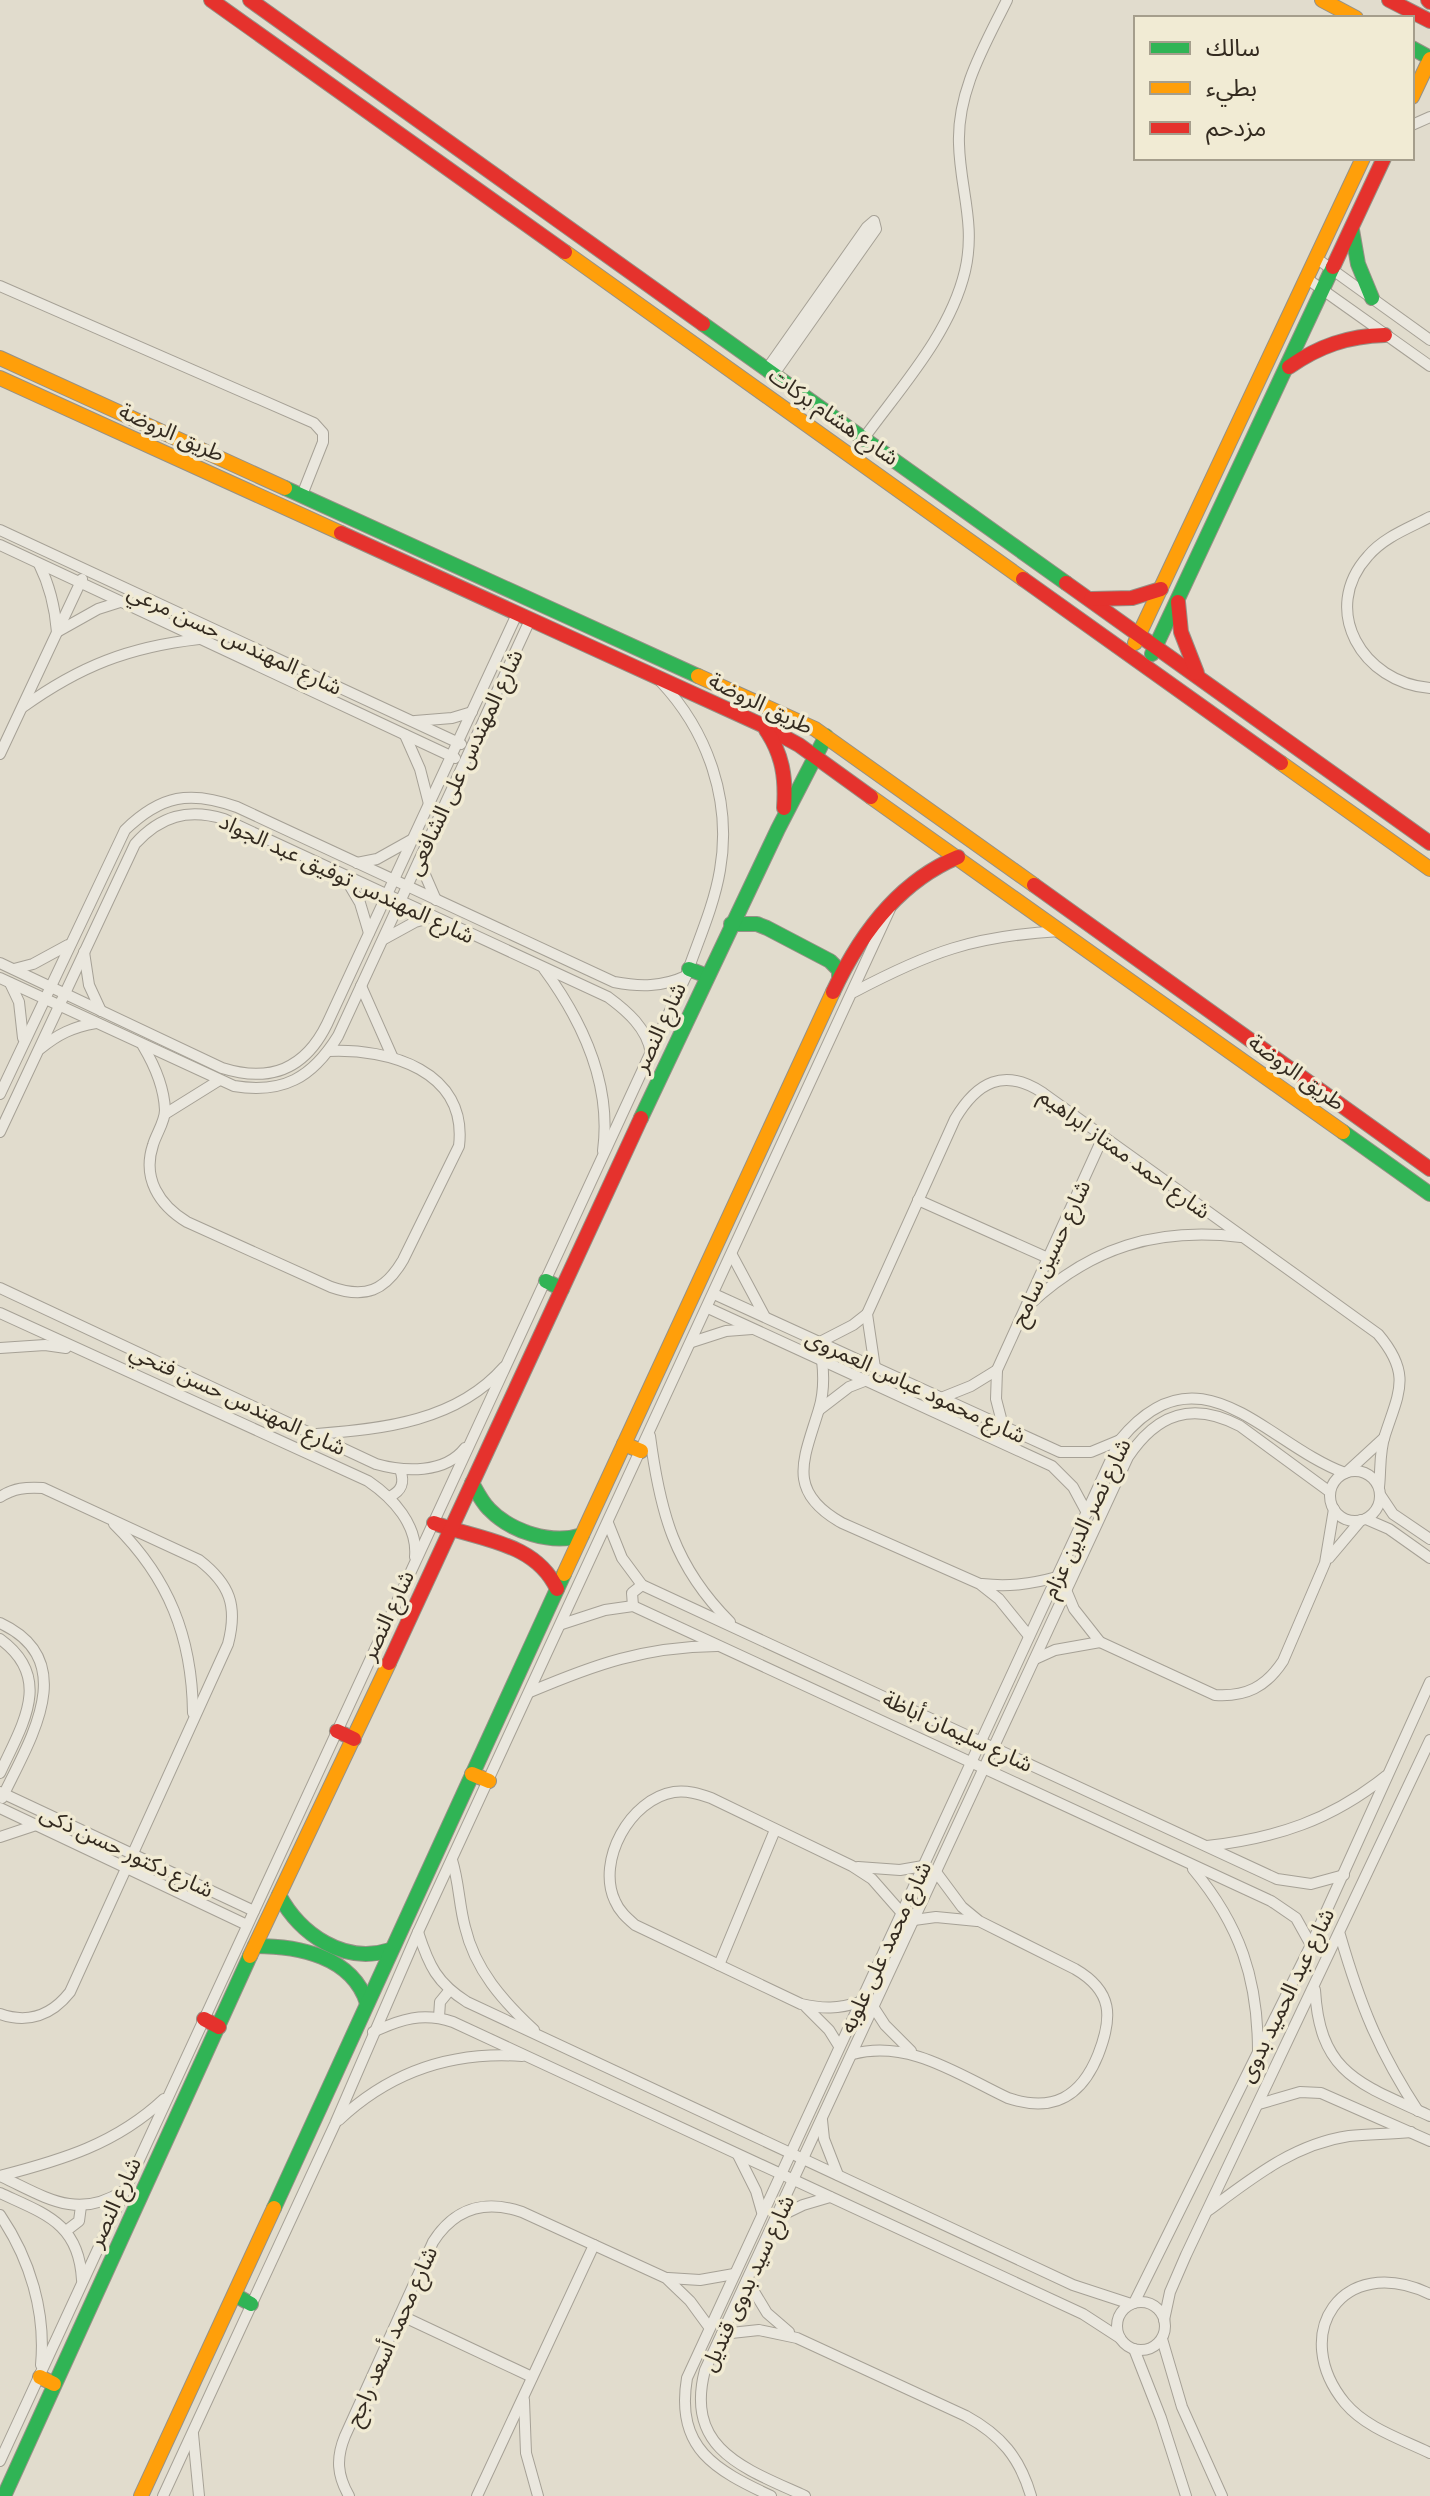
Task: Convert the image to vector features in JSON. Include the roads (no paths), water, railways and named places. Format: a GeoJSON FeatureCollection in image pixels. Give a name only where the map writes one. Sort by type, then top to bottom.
{"type":"FeatureCollection","features":[{"type":"Feature","properties":{"kind":"street","name":"شارع هشام بركات"},"geometry":{"type":"LineString","coordinates":[[211,0],[1430,869]]}},
{"type":"Feature","properties":{"kind":"street","name":"شارع هشام بركات"},"geometry":{"type":"LineString","coordinates":[[250,0],[1430,843]]}},
{"type":"Feature","properties":{"kind":"street"},"geometry":{"type":"LineString","coordinates":[[864,438],[940,331],[955,302],[965,270],[970,237],[960,156],[962,110],[969,80],[1007,0]]}},
{"type":"Feature","properties":{"kind":"street"},"geometry":{"type":"LineString","coordinates":[[1322,0],[1351,16]]}},
{"type":"Feature","properties":{"kind":"street"},"geometry":{"type":"LineString","coordinates":[[1389,0],[1430,21]]}},
{"type":"Feature","properties":{"kind":"street"},"geometry":{"type":"LineString","coordinates":[[279,48],[292,30]]}},
{"type":"Feature","properties":{"kind":"street"},"geometry":{"type":"LineString","coordinates":[[1414,93],[1430,58]]}},
{"type":"Feature","properties":{"kind":"street"},"geometry":{"type":"LineString","coordinates":[[1131,654],[1362,160]]}},
{"type":"Feature","properties":{"kind":"street"},"geometry":{"type":"LineString","coordinates":[[1147,665],[1383,160]]}},
{"type":"Feature","properties":{"kind":"street"},"geometry":{"type":"LineString","coordinates":[[874,221],[876,229],[770,371],[869,224],[874,221]]}},
{"type":"Feature","properties":{"kind":"street"},"geometry":{"type":"LineString","coordinates":[[1352,227],[1358,264],[1372,298]]}},
{"type":"Feature","properties":{"kind":"street"},"geometry":{"type":"LineString","coordinates":[[1316,258],[1430,340]]}},
{"type":"Feature","properties":{"kind":"street"},"geometry":{"type":"LineString","coordinates":[[1306,278],[1430,366]]}},
{"type":"Feature","properties":{"kind":"street"},"geometry":{"type":"LineString","coordinates":[[0,286],[314,423],[323,433],[323,442],[302,495]]}},
{"type":"Feature","properties":{"kind":"street"},"geometry":{"type":"LineString","coordinates":[[663,321],[675,303]]}},
{"type":"Feature","properties":{"kind":"street"},"geometry":{"type":"LineString","coordinates":[[1285,370],[1319,346],[1363,335],[1385,335]]}},
{"type":"Feature","properties":{"kind":"street","name":"طريق الروضة"},"geometry":{"type":"LineString","coordinates":[[0,358],[785,713],[826,736],[1430,1169]]}},
{"type":"Feature","properties":{"kind":"street","name":"طريق الروضة"},"geometry":{"type":"LineString","coordinates":[[0,378],[764,726],[815,755],[1430,1194]]}},
{"type":"Feature","properties":{"kind":"street"},"geometry":{"type":"LineString","coordinates":[[887,480],[899,463]]}},
{"type":"Feature","properties":{"kind":"street"},"geometry":{"type":"LineString","coordinates":[[329,528],[337,521],[336,510]]}},
{"type":"Feature","properties":{"kind":"street"},"geometry":{"type":"LineString","coordinates":[[1430,517],[1380,544],[1367,557],[1357,572],[1348,608],[1356,643],[1380,672],[1413,687],[1430,688]]}},
{"type":"Feature","properties":{"kind":"street","name":"شارع المهندس حسن مرعي"},"geometry":{"type":"LineString","coordinates":[[0,530],[470,749]]}},
{"type":"Feature","properties":{"kind":"street"},"geometry":{"type":"LineString","coordinates":[[374,548],[372,537],[380,530]]}},
{"type":"Feature","properties":{"kind":"street","name":"شارع المهندس حسن مرعي"},"geometry":{"type":"LineString","coordinates":[[0,545],[464,762]]}},
{"type":"Feature","properties":{"kind":"street"},"geometry":{"type":"LineString","coordinates":[[39,564],[49,585],[57,632]]}},
{"type":"Feature","properties":{"kind":"street"},"geometry":{"type":"LineString","coordinates":[[0,754],[86,570]]}},
{"type":"Feature","properties":{"kind":"street"},"geometry":{"type":"LineString","coordinates":[[1088,598],[1132,598],[1161,589]]}},
{"type":"Feature","properties":{"kind":"street"},"geometry":{"type":"LineString","coordinates":[[1178,599],[1181,632],[1199,677]]}},
{"type":"Feature","properties":{"kind":"street"},"geometry":{"type":"LineString","coordinates":[[57,632],[98,609],[120,602]]}},
{"type":"Feature","properties":{"kind":"street","name":"شارع المهندس على الشافعى"},"geometry":{"type":"LineString","coordinates":[[0,963],[222,1068],[240,1073],[276,1072],[293,1065],[319,1040],[472,712],[523,617]]}},
{"type":"Feature","properties":{"kind":"street","name":"شارع المهندس على الشافعى"},"geometry":{"type":"LineString","coordinates":[[5,980],[218,1081],[251,1089],[269,1088],[303,1076],[328,1051],[361,986],[470,749],[523,617]]}},
{"type":"Feature","properties":{"kind":"street"},"geometry":{"type":"LineString","coordinates":[[21,708],[53,686],[99,662],[161,644],[200,639]]}},
{"type":"Feature","properties":{"kind":"street"},"geometry":{"type":"LineString","coordinates":[[0,2461],[688,972],[716,887],[722,852],[722,817],[717,782],[701,740],[684,710],[657,678]]}},
{"type":"Feature","properties":{"kind":"street"},"geometry":{"type":"LineString","coordinates":[[410,721],[431,721],[472,712]]}},
{"type":"Feature","properties":{"kind":"street"},"geometry":{"type":"LineString","coordinates":[[764,726],[776,744],[784,765],[785,797],[778,829]]}},
{"type":"Feature","properties":{"kind":"street"},"geometry":{"type":"LineString","coordinates":[[405,735],[420,769],[429,804]]}},
{"type":"Feature","properties":{"kind":"street","name":"شارع النصر"},"geometry":{"type":"LineString","coordinates":[[4,2496],[255,1946],[731,924],[826,736]]}},
{"type":"Feature","properties":{"kind":"street","name":"شارع المهندس توفيق عبد الجواد"},"geometry":{"type":"LineString","coordinates":[[0,1094],[125,830],[143,813],[165,801],[189,796],[214,798],[614,982],[662,985],[688,972]]}},
{"type":"Feature","properties":{"kind":"street"},"geometry":{"type":"LineString","coordinates":[[905,819],[918,801]]}},
{"type":"Feature","properties":{"kind":"street","name":"شارع المهندس توفيق عبد الجواد"},"geometry":{"type":"LineString","coordinates":[[0,1132],[135,844],[146,831],[174,816],[191,813],[224,819],[608,997],[642,1029],[651,1056]]}},
{"type":"Feature","properties":{"kind":"street"},"geometry":{"type":"LineString","coordinates":[[357,863],[396,851],[413,839]]}},
{"type":"Feature","properties":{"kind":"street"},"geometry":{"type":"LineString","coordinates":[[141,2496],[839,979],[866,933],[896,896],[932,869],[958,857]]}},
{"type":"Feature","properties":{"kind":"street"},"geometry":{"type":"LineString","coordinates":[[419,861],[436,900]]}},
{"type":"Feature","properties":{"kind":"street"},"geometry":{"type":"LineString","coordinates":[[343,875],[360,903],[369,933]]}},
{"type":"Feature","properties":{"kind":"street"},"geometry":{"type":"LineString","coordinates":[[163,2496],[335,2124],[418,1932],[896,896]]}},
{"type":"Feature","properties":{"kind":"street"},"geometry":{"type":"LineString","coordinates":[[382,940],[415,922],[433,917]]}},
{"type":"Feature","properties":{"kind":"street"},"geometry":{"type":"LineString","coordinates":[[731,924],[757,924],[820,955],[839,970],[839,979]]}},
{"type":"Feature","properties":{"kind":"street"},"geometry":{"type":"LineString","coordinates":[[854,992],[923,957],[958,945],[995,936],[1062,931]]}},
{"type":"Feature","properties":{"kind":"street"},"geometry":{"type":"LineString","coordinates":[[13,969],[33,964],[70,944]]}},
{"type":"Feature","properties":{"kind":"street"},"geometry":{"type":"LineString","coordinates":[[84,950],[89,985],[101,1011]]}},
{"type":"Feature","properties":{"kind":"street"},"geometry":{"type":"LineString","coordinates":[[543,968],[569,1006],[593,1059],[606,1128],[602,1162]]}},
{"type":"Feature","properties":{"kind":"street"},"geometry":{"type":"LineString","coordinates":[[688,972],[707,976]]}},
{"type":"Feature","properties":{"kind":"street"},"geometry":{"type":"LineString","coordinates":[[5,980],[19,1002],[23,1044]]}},
{"type":"Feature","properties":{"kind":"street"},"geometry":{"type":"LineString","coordinates":[[361,986],[392,1056]]}},
{"type":"Feature","properties":{"kind":"street"},"geometry":{"type":"LineString","coordinates":[[38,1050],[55,1036],[75,1027],[96,1023]]}},
{"type":"Feature","properties":{"kind":"street"},"geometry":{"type":"LineString","coordinates":[[142,1045],[159,1078],[165,1114],[152,1147],[149,1165],[155,1191],[172,1212],[331,1287],[347,1292],[365,1292],[381,1286],[394,1275],[453,1162],[461,1129],[455,1105],[440,1084],[392,1056],[328,1051]]}},
{"type":"Feature","properties":{"kind":"street"},"geometry":{"type":"LineString","coordinates":[[1285,1090],[1297,1073]]}},
{"type":"Feature","properties":{"kind":"street","name":"شارع احمد ممتاز ابراهيم"},"geometry":{"type":"LineString","coordinates":[[867,1314],[966,1100],[989,1083],[1003,1080],[1031,1085],[1372,1329],[1389,1347],[1398,1369],[1400,1393],[1384,1438],[1380,1491]]}},
{"type":"Feature","properties":{"kind":"street"},"geometry":{"type":"LineString","coordinates":[[165,1114],[218,1081]]}},
{"type":"Feature","properties":{"kind":"street"},"geometry":{"type":"LineString","coordinates":[[1320,1116],[1323,1106],[1331,1098]]}},
{"type":"Feature","properties":{"kind":"street"},"geometry":{"type":"LineString","coordinates":[[768,1134],[784,1141]]}},
{"type":"Feature","properties":{"kind":"street","name":"شارع حسين سامح"},"geometry":{"type":"LineString","coordinates":[[1003,1426],[996,1399],[997,1370],[1103,1137]]}},
{"type":"Feature","properties":{"kind":"street"},"geometry":{"type":"LineString","coordinates":[[918,1200],[1048,1258]]}},
{"type":"Feature","properties":{"kind":"street"},"geometry":{"type":"LineString","coordinates":[[1024,1310],[1049,1286],[1082,1264],[1141,1240],[1174,1234],[1209,1233],[1243,1237]]}},
{"type":"Feature","properties":{"kind":"street"},"geometry":{"type":"LineString","coordinates":[[732,1255],[765,1317]]}},
{"type":"Feature","properties":{"kind":"street"},"geometry":{"type":"LineString","coordinates":[[546,1281],[562,1289]]}},
{"type":"Feature","properties":{"kind":"street","name":"شارع المهندس حسن فتحي"},"geometry":{"type":"LineString","coordinates":[[0,1288],[376,1464],[400,1469],[421,1469],[442,1464],[461,1454],[474,1437]]}},
{"type":"Feature","properties":{"kind":"street","name":"شارع محمود عباس العمروى"},"geometry":{"type":"LineString","coordinates":[[714,1294],[1060,1452],[1091,1452],[1120,1440]]}},
{"type":"Feature","properties":{"kind":"street","name":"شارع محمود عباس العمروى"},"geometry":{"type":"LineString","coordinates":[[708,1308],[1052,1466],[1073,1487],[1087,1513]]}},
{"type":"Feature","properties":{"kind":"street","name":"شارع المهندس حسن فتحي"},"geometry":{"type":"LineString","coordinates":[[0,1313],[368,1481],[389,1497],[410,1529],[416,1547],[415,1564]]}},
{"type":"Feature","properties":{"kind":"street"},"geometry":{"type":"LineString","coordinates":[[820,1342],[867,1314],[875,1368]]}},
{"type":"Feature","properties":{"kind":"street"},"geometry":{"type":"LineString","coordinates":[[692,1342],[726,1331],[757,1329]]}},
{"type":"Feature","properties":{"kind":"street"},"geometry":{"type":"LineString","coordinates":[[0,1348],[45,1345],[77,1349]]}},
{"type":"Feature","properties":{"kind":"street"},"geometry":{"type":"LineString","coordinates":[[316,1434],[383,1428],[426,1417],[484,1384],[502,1370],[513,1352]]}},
{"type":"Feature","properties":{"kind":"street"},"geometry":{"type":"LineString","coordinates":[[822,1360],[819,1410],[803,1456],[807,1489],[816,1503],[842,1523],[980,1584],[999,1599],[1029,1636]]}},
{"type":"Feature","properties":{"kind":"street"},"geometry":{"type":"LineString","coordinates":[[941,1398],[971,1386],[997,1370]]}},
{"type":"Feature","properties":{"kind":"street"},"geometry":{"type":"LineString","coordinates":[[819,1410],[849,1387],[867,1380]]}},
{"type":"Feature","properties":{"kind":"street","name":"شارع نصر الدين عزام"},"geometry":{"type":"LineString","coordinates":[[981,1742],[1120,1440],[1148,1413],[1165,1404],[1185,1400],[1204,1399],[1224,1403],[1318,1462],[1346,1472]]}},
{"type":"Feature","properties":{"kind":"street","name":"شارع نصر الدين عزام"},"geometry":{"type":"LineString","coordinates":[[994,1748],[1128,1457],[1153,1427],[1187,1413],[1224,1417],[1281,1454],[1330,1492]]}},
{"type":"Feature","properties":{"kind":"street"},"geometry":{"type":"LineString","coordinates":[[649,1435],[661,1508],[673,1542],[690,1574],[737,1629]]}},
{"type":"Feature","properties":{"kind":"street","name":"شارع احمد ممتاز ابراهيم"},"geometry":{"type":"LineString","coordinates":[[1346,1472],[1384,1438]]}},
{"type":"Feature","properties":{"kind":"street"},"geometry":{"type":"LineString","coordinates":[[624,1444],[641,1451]]}},
{"type":"Feature","properties":{"kind":"street"},"geometry":{"type":"LineString","coordinates":[[1052,1466],[1059,1461],[1060,1452]]}},
{"type":"Feature","properties":{"kind":"street"},"geometry":{"type":"LineString","coordinates":[[389,1497],[402,1486],[400,1469]]}},
{"type":"Feature","properties":{"kind":"street"},"geometry":{"type":"LineString","coordinates":[[980,1584],[1032,1584],[1057,1577],[1068,1587],[1074,1609],[1100,1642],[1215,1695],[1231,1696],[1262,1686],[1283,1661],[1325,1563],[1334,1509],[1330,1492],[1335,1481],[1346,1472],[1370,1475],[1393,1514],[1430,1539]]}},
{"type":"Feature","properties":{"kind":"street"},"geometry":{"type":"LineString","coordinates":[[472,1483],[491,1511],[503,1520],[557,1540],[572,1540],[582,1535]]}},
{"type":"Feature","properties":{"kind":"street"},"geometry":{"type":"LineString","coordinates":[[0,1497],[11,1490],[43,1488],[199,1560],[226,1587],[232,1606],[233,1625],[228,1644],[75,1981],[62,2002],[41,2015],[29,2018],[0,2014]]}},
{"type":"Feature","properties":{"kind":"street"},"geometry":{"type":"LineString","coordinates":[[1325,1563],[1363,1520],[1377,1509],[1380,1491]]}},
{"type":"Feature","properties":{"kind":"street"},"geometry":{"type":"LineString","coordinates":[[1334,1509],[1344,1518],[1363,1520],[1389,1529],[1430,1558]]}},
{"type":"Feature","properties":{"kind":"street"},"geometry":{"type":"LineString","coordinates":[[107,1517],[134,1544],[156,1574],[174,1608],[186,1643],[193,1681],[193,1719]]}},
{"type":"Feature","properties":{"kind":"street"},"geometry":{"type":"LineString","coordinates":[[434,1523],[450,1531],[491,1538],[533,1558],[554,1578],[557,1589]]}},
{"type":"Feature","properties":{"kind":"street"},"geometry":{"type":"LineString","coordinates":[[562,1624],[605,1610],[633,1606],[632,1593],[642,1585],[622,1558],[608,1523]]}},
{"type":"Feature","properties":{"kind":"street","name":"شارع سليمان أباظة"},"geometry":{"type":"LineString","coordinates":[[642,1585],[1277,1879],[1293,1883],[1328,1881],[1344,1875]]}},
{"type":"Feature","properties":{"kind":"street","name":"شارع سليمان أباظة"},"geometry":{"type":"LineString","coordinates":[[633,1606],[1284,1908],[1305,1931],[1311,1945]]}},
{"type":"Feature","properties":{"kind":"street"},"geometry":{"type":"LineString","coordinates":[[0,1623],[22,1637],[34,1650],[45,1684],[44,1702],[38,1719],[1,1800]]}},
{"type":"Feature","properties":{"kind":"street"},"geometry":{"type":"LineString","coordinates":[[0,1639],[21,1659],[31,1691],[26,1714],[0,1773]]}},
{"type":"Feature","properties":{"kind":"street"},"geometry":{"type":"LineString","coordinates":[[1035,1659],[1077,1644],[1100,1642]]}},
{"type":"Feature","properties":{"kind":"street"},"geometry":{"type":"LineString","coordinates":[[530,1692],[624,1656],[688,1646],[720,1646]]}},
{"type":"Feature","properties":{"kind":"street","name":"شارع عبد الحميد بدوى"},"geometry":{"type":"LineString","coordinates":[[1133,2304],[1311,1945],[1430,1682]]}},
{"type":"Feature","properties":{"kind":"street"},"geometry":{"type":"LineString","coordinates":[[337,1731],[354,1739]]}},
{"type":"Feature","properties":{"kind":"street","name":"شارع عبد الحميد بدوى"},"geometry":{"type":"LineString","coordinates":[[1164,2320],[1170,2292],[1207,2211],[1430,1740]]}},
{"type":"Feature","properties":{"kind":"street","name":"شارع محمد على علوبه"},"geometry":{"type":"LineString","coordinates":[[790,2153],[981,1742]]}},
{"type":"Feature","properties":{"kind":"street","name":"شارع محمد على علوبه"},"geometry":{"type":"LineString","coordinates":[[804,2159],[994,1748]]}},
{"type":"Feature","properties":{"kind":"street"},"geometry":{"type":"LineString","coordinates":[[472,1774],[489,1781]]}},
{"type":"Feature","properties":{"kind":"street"},"geometry":{"type":"LineString","coordinates":[[1206,1846],[1259,1838],[1323,1817],[1358,1798],[1388,1774]]}},
{"type":"Feature","properties":{"kind":"street"},"geometry":{"type":"LineString","coordinates":[[860,2002],[841,2008],[820,2009],[801,2004],[635,1925],[614,1901],[610,1885],[610,1869],[616,1847],[629,1821],[641,1807],[657,1797],[675,1792],[693,1793],[711,1798],[852,1866],[872,1879],[901,1912]]}},
{"type":"Feature","properties":{"kind":"street","name":"شارع دكتور حسن ذكى"},"geometry":{"type":"LineString","coordinates":[[1,1800],[36,1825],[247,1925]]}},
{"type":"Feature","properties":{"kind":"street","name":"شارع دكتور حسن ذكى"},"geometry":{"type":"LineString","coordinates":[[1,1800],[131,1853],[254,1911]]}},
{"type":"Feature","properties":{"kind":"street"},"geometry":{"type":"LineString","coordinates":[[1375,1803],[1396,1812]]}},
{"type":"Feature","properties":{"kind":"street"},"geometry":{"type":"LineString","coordinates":[[0,1837],[36,1825]]}},
{"type":"Feature","properties":{"kind":"street"},"geometry":{"type":"LineString","coordinates":[[719,1965],[775,1830]]}},
{"type":"Feature","properties":{"kind":"street"},"geometry":{"type":"LineString","coordinates":[[452,1860],[465,1931],[474,1955],[502,1999],[541,2037]]}},
{"type":"Feature","properties":{"kind":"street"},"geometry":{"type":"LineString","coordinates":[[1190,1864],[1230,1920],[1244,1952],[1258,2020],[1258,2054]]}},
{"type":"Feature","properties":{"kind":"street"},"geometry":{"type":"LineString","coordinates":[[852,1866],[900,1870],[923,1866]]}},
{"type":"Feature","properties":{"kind":"street"},"geometry":{"type":"LineString","coordinates":[[853,2054],[884,2049],[916,2054],[1024,2103],[1055,2102],[1070,2095],[1091,2072],[1108,2031],[1106,2001],[1099,1987],[1075,1969],[979,1921],[962,1907],[936,1872]]}},
{"type":"Feature","properties":{"kind":"street"},"geometry":{"type":"LineString","coordinates":[[279,1895],[299,1925],[311,1934],[364,1956],[379,1956],[390,1950]]}},
{"type":"Feature","properties":{"kind":"street"},"geometry":{"type":"LineString","coordinates":[[914,1920],[957,1918],[979,1921]]}},
{"type":"Feature","properties":{"kind":"street"},"geometry":{"type":"LineString","coordinates":[[418,1932],[435,1975],[449,1991],[467,2002],[1073,2285],[1133,2304],[1142,2302],[1156,2307],[1164,2320],[1162,2339],[1182,2407],[1222,2496]]}},
{"type":"Feature","properties":{"kind":"street"},"geometry":{"type":"LineString","coordinates":[[1340,1935],[1370,2029],[1418,2111]]}},
{"type":"Feature","properties":{"kind":"street"},"geometry":{"type":"LineString","coordinates":[[255,1946],[291,1947],[344,1969],[356,1978],[365,1991],[367,2003]]}},
{"type":"Feature","properties":{"kind":"street"},"geometry":{"type":"LineString","coordinates":[[1315,1986],[1316,2017],[1323,2040],[1335,2061],[1352,2078],[1430,2116]]}},
{"type":"Feature","properties":{"kind":"street"},"geometry":{"type":"LineString","coordinates":[[439,2017],[440,2002],[449,1991]]}},
{"type":"Feature","properties":{"kind":"street"},"geometry":{"type":"LineString","coordinates":[[801,2004],[816,2015],[839,2046]]}},
{"type":"Feature","properties":{"kind":"street"},"geometry":{"type":"LineString","coordinates":[[874,2008],[892,2033],[916,2054]]}},
{"type":"Feature","properties":{"kind":"street"},"geometry":{"type":"LineString","coordinates":[[373,2032],[416,2016],[439,2017],[1083,2314],[1134,2349],[1161,2418],[1186,2496]]}},
{"type":"Feature","properties":{"kind":"street"},"geometry":{"type":"LineString","coordinates":[[204,2019],[219,2027]]}},
{"type":"Feature","properties":{"kind":"street"},"geometry":{"type":"LineString","coordinates":[[335,2124],[375,2090],[423,2067],[475,2056],[528,2057]]}},
{"type":"Feature","properties":{"kind":"street"},"geometry":{"type":"LineString","coordinates":[[1363,2110],[1373,2090]]}},
{"type":"Feature","properties":{"kind":"street"},"geometry":{"type":"LineString","coordinates":[[1259,2104],[1290,2094],[1321,2093],[1430,2141]]}},
{"type":"Feature","properties":{"kind":"street"},"geometry":{"type":"LineString","coordinates":[[0,2176],[90,2149],[132,2126],[168,2095]]}},
{"type":"Feature","properties":{"kind":"street"},"geometry":{"type":"LineString","coordinates":[[822,2120],[827,2149],[838,2175]]}},
{"type":"Feature","properties":{"kind":"street"},"geometry":{"type":"LineString","coordinates":[[1207,2211],[1262,2171],[1289,2155],[1319,2143],[1350,2136],[1411,2132]]}},
{"type":"Feature","properties":{"kind":"street","name":"شارع سيد بدوى قنديل"},"geometry":{"type":"LineString","coordinates":[[771,2496],[726,2474],[702,2453],[688,2425],[685,2394],[687,2378],[709,2327],[790,2153]]}},
{"type":"Feature","properties":{"kind":"street"},"geometry":{"type":"LineString","coordinates":[[737,2154],[756,2191],[762,2212]]}},
{"type":"Feature","properties":{"kind":"street","name":"شارع سيد بدوى قنديل"},"geometry":{"type":"LineString","coordinates":[[804,2159],[705,2370],[701,2386],[701,2411],[709,2435],[732,2461],[805,2496]]}},
{"type":"Feature","properties":{"kind":"street"},"geometry":{"type":"LineString","coordinates":[[0,2176],[58,2203],[81,2206],[111,2199],[124,2190]]}},
{"type":"Feature","properties":{"kind":"street"},"geometry":{"type":"LineString","coordinates":[[0,2193],[51,2216],[66,2231],[76,2250],[82,2281]]}},
{"type":"Feature","properties":{"kind":"street"},"geometry":{"type":"LineString","coordinates":[[776,2218],[803,2205],[831,2197]]}},
{"type":"Feature","properties":{"kind":"street"},"geometry":{"type":"LineString","coordinates":[[66,2231],[79,2221],[81,2206]]}},
{"type":"Feature","properties":{"kind":"street","name":"شارع محمد أسعد راجح"},"geometry":{"type":"LineString","coordinates":[[349,2496],[341,2482],[339,2451],[433,2242],[442,2227],[471,2208],[505,2206],[666,2278],[690,2301],[709,2327]]}},
{"type":"Feature","properties":{"kind":"street"},"geometry":{"type":"LineString","coordinates":[[0,2215],[23,2257],[34,2286],[43,2347],[40,2377]]}},
{"type":"Feature","properties":{"kind":"street"},"geometry":{"type":"LineString","coordinates":[[477,2496],[594,2245]]}},
{"type":"Feature","properties":{"kind":"street","name":"شارع محمد أسعد راجح"},"geometry":{"type":"LineString","coordinates":[[666,2278],[700,2280],[734,2274]]}},
{"type":"Feature","properties":{"kind":"street"},"geometry":{"type":"LineString","coordinates":[[747,2280],[767,2313],[797,2338]]}},
{"type":"Feature","properties":{"kind":"street"},"geometry":{"type":"LineString","coordinates":[[1430,2294],[1401,2283],[1382,2281],[1362,2284],[1345,2293],[1332,2309],[1324,2328],[1323,2349],[1334,2386],[1359,2417],[1430,2453]]}},
{"type":"Feature","properties":{"kind":"street"},"geometry":{"type":"LineString","coordinates":[[235,2295],[251,2304]]}},
{"type":"Feature","properties":{"kind":"street"},"geometry":{"type":"LineString","coordinates":[[1120,2338],[1118,2318],[1133,2304]]}},
{"type":"Feature","properties":{"kind":"street"},"geometry":{"type":"LineString","coordinates":[[400,2315],[532,2377]]}},
{"type":"Feature","properties":{"kind":"street"},"geometry":{"type":"LineString","coordinates":[[722,2334],[759,2330],[797,2338],[985,2426],[1002,2440],[1015,2457],[1031,2496]]}},
{"type":"Feature","properties":{"kind":"street"},"geometry":{"type":"LineString","coordinates":[[1134,2349],[1150,2349],[1162,2339]]}},
{"type":"Feature","properties":{"kind":"street"},"geometry":{"type":"LineString","coordinates":[[40,2377],[54,2384]]}},
{"type":"Feature","properties":{"kind":"street"},"geometry":{"type":"LineString","coordinates":[[524,2395],[526,2453],[538,2496]]}},
{"type":"Feature","properties":{"kind":"street"},"geometry":{"type":"LineString","coordinates":[[193,2430],[193,2457],[199,2496]]}},
{"type":"Feature","properties":{"kind":"street"},"geometry":{"type":"LineString","coordinates":[[12,2479],[20,2496]]}}]}
